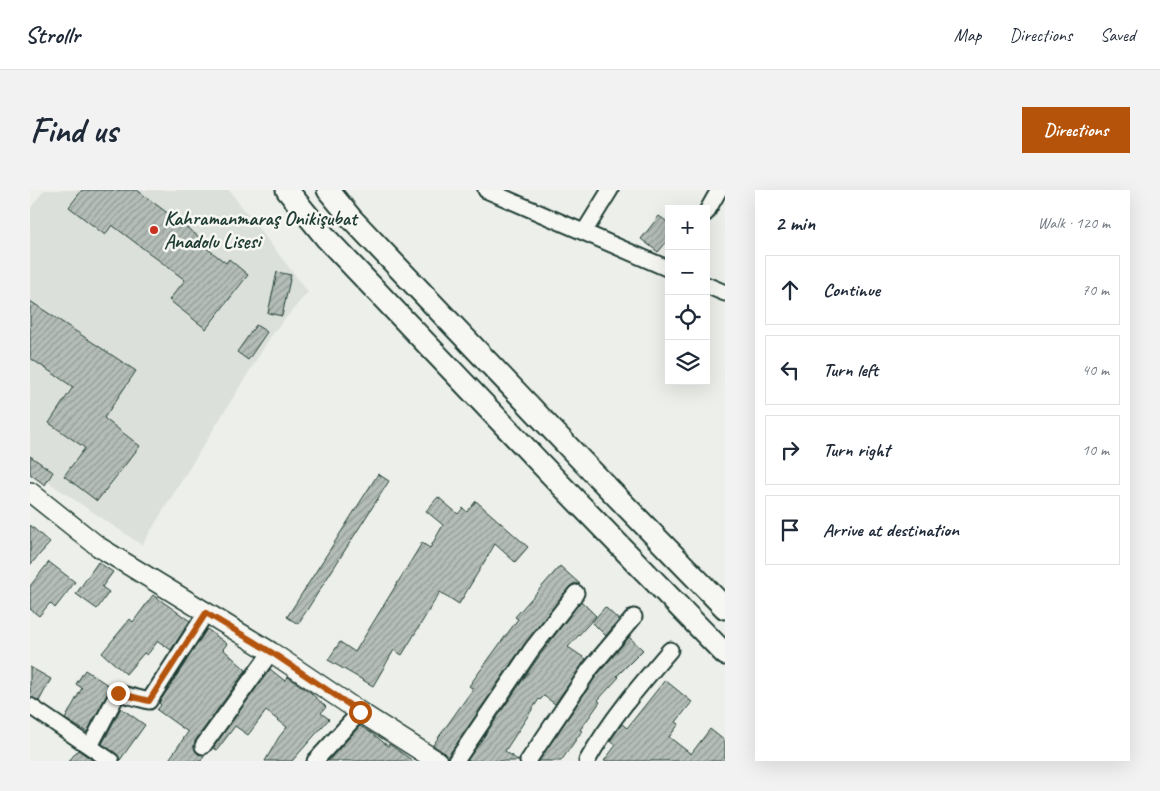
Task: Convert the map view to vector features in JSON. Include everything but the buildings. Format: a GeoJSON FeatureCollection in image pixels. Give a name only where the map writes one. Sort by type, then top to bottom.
{"type":"FeatureCollection","features":[{"type":"Feature","properties":{"kind":"main road"},"geometry":{"type":"LineString","coordinates":[[287,190],[327,239],[559,484],[725,654]]}},
{"type":"Feature","properties":{"kind":"main road"},"geometry":{"type":"LineString","coordinates":[[328,190],[351,218],[725,608]]}},
{"type":"Feature","properties":{"kind":"street"},"geometry":{"type":"LineString","coordinates":[[486,190],[665,267]]}},
{"type":"Feature","properties":{"kind":"street"},"geometry":{"type":"LineString","coordinates":[[584,232],[610,190]]}},
{"type":"Feature","properties":{"kind":"street"},"geometry":{"type":"LineString","coordinates":[[710,206],[719,190]]}},
{"type":"Feature","properties":{"kind":"street"},"geometry":{"type":"LineString","coordinates":[[710,287],[725,293]]}},
{"type":"Feature","properties":{"kind":"street"},"geometry":{"type":"LineString","coordinates":[[30,492],[99,547],[271,652],[429,759]]}},
{"type":"Feature","properties":{"kind":"street"},"geometry":{"type":"LineString","coordinates":[[456,761],[532,649],[576,593]]}},
{"type":"Feature","properties":{"kind":"street"},"geometry":{"type":"LineString","coordinates":[[90,746],[118,693],[149,701],[206,613]]}},
{"type":"Feature","properties":{"kind":"street"},"geometry":{"type":"LineString","coordinates":[[528,761],[590,669],[634,617]]}},
{"type":"Feature","properties":{"kind":"street"},"geometry":{"type":"LineString","coordinates":[[587,761],[601,737],[629,698],[670,650]]}},
{"type":"Feature","properties":{"kind":"street"},"geometry":{"type":"LineString","coordinates":[[203,746],[271,652]]}},
{"type":"Feature","properties":{"kind":"street"},"geometry":{"type":"LineString","coordinates":[[30,706],[112,761]]}},
{"type":"Feature","properties":{"kind":"street"},"geometry":{"type":"LineString","coordinates":[[315,761],[360,712]]}},
{"type":"Feature","properties":{"kind":"shaded area"},"geometry":{"type":"Polygon","coordinates":[[[44,190],[229,190],[308,292],[273,333],[142,545],[30,470],[30,209],[44,190]]]}},
{"type":"Feature","properties":{"kind":"place","name":"Kahramanmaraş Onikişubat Anadolu Lisesi"},"geometry":{"type":"Point","coordinates":[154,230]}},
{"type":"Feature","properties":{"kind":"route"},"geometry":{"type":"LineString","coordinates":[[118,693],[149,701],[206,613],[271,652],[360,712]]}}]}
